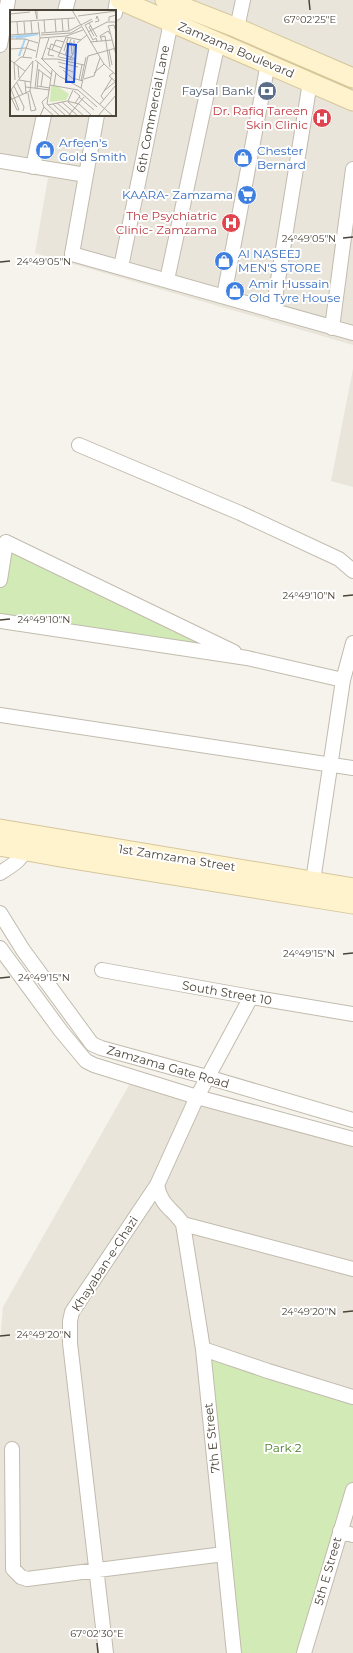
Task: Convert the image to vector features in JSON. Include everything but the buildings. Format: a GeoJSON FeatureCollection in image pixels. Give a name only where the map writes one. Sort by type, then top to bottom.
{"type":"FeatureCollection","features":[{"type":"Feature","properties":{"kind":"street"},"geometry":{"type":"LineString","coordinates":[[0,45],[8,0]]}},
{"type":"Feature","properties":{"kind":"street"},"geometry":{"type":"LineString","coordinates":[[65,10],[68,0]]}},
{"type":"Feature","properties":{"kind":"street"},"geometry":{"type":"LineString","coordinates":[[116,10],[118,0]]}},
{"type":"Feature","properties":{"kind":"street","name":"Zamzama Boulevard"},"geometry":{"type":"LineString","coordinates":[[118,0],[353,100]]}},
{"type":"Feature","properties":{"kind":"street"},"geometry":{"type":"LineString","coordinates":[[237,28],[243,0]]}},
{"type":"Feature","properties":{"kind":"street","name":"Zamzama Boulevard"},"geometry":{"type":"LineString","coordinates":[[170,1],[353,78]]}},
{"type":"Feature","properties":{"kind":"street","name":"6th Commercial Lane"},"geometry":{"type":"LineString","coordinates":[[121,267],[171,22]]}},
{"type":"Feature","properties":{"kind":"street"},"geometry":{"type":"LineString","coordinates":[[167,280],[218,42]]}},
{"type":"Feature","properties":{"kind":"street"},"geometry":{"type":"LineString","coordinates":[[224,296],[268,63]]}},
{"type":"Feature","properties":{"kind":"street"},"geometry":{"type":"LineString","coordinates":[[273,310],[310,82]]}},
{"type":"Feature","properties":{"kind":"street"},"geometry":{"type":"LineString","coordinates":[[33,167],[44,116]]}},
{"type":"Feature","properties":{"kind":"street"},"geometry":{"type":"LineString","coordinates":[[97,116],[72,254],[353,333]]}},
{"type":"Feature","properties":{"kind":"street"},"geometry":{"type":"LineString","coordinates":[[0,161],[86,175]]}},
{"type":"Feature","properties":{"kind":"street"},"geometry":{"type":"LineString","coordinates":[[332,328],[353,169]]}},
{"type":"Feature","properties":{"kind":"street"},"geometry":{"type":"LineString","coordinates":[[79,445],[240,513],[339,560],[353,571]]}},
{"type":"Feature","properties":{"kind":"street"},"geometry":{"type":"LineString","coordinates":[[0,580],[6,542],[247,658]]}},
{"type":"Feature","properties":{"kind":"street"},"geometry":{"type":"LineString","coordinates":[[0,621],[247,658],[343,680]]}},
{"type":"Feature","properties":{"kind":"street"},"geometry":{"type":"LineString","coordinates":[[313,881],[343,680],[353,648]]}},
{"type":"Feature","properties":{"kind":"street"},"geometry":{"type":"LineString","coordinates":[[0,715],[353,768]]}},
{"type":"Feature","properties":{"kind":"street","name":"1st Zamzama Street"},"geometry":{"type":"LineString","coordinates":[[0,829],[28,842],[232,876],[353,904]]}},
{"type":"Feature","properties":{"kind":"street"},"geometry":{"type":"LineString","coordinates":[[0,873],[18,861],[28,842]]}},
{"type":"Feature","properties":{"kind":"street","name":"1st Zamzama Street"},"geometry":{"type":"LineString","coordinates":[[0,846],[28,842]]}},
{"type":"Feature","properties":{"kind":"street","name":"1st Zamzama Street"},"geometry":{"type":"LineString","coordinates":[[232,876],[313,881],[353,888]]}},
{"type":"Feature","properties":{"kind":"street","name":"Zamzama Gate Road"},"geometry":{"type":"LineString","coordinates":[[0,913],[23,950],[92,1044],[101,1048],[207,1077],[353,1120]]}},
{"type":"Feature","properties":{"kind":"street","name":"Zamzama Gate Road"},"geometry":{"type":"LineString","coordinates":[[0,948],[61,1031],[86,1061],[94,1065],[197,1097],[353,1139]]}},
{"type":"Feature","properties":{"kind":"street","name":"South Street 10"},"geometry":{"type":"LineString","coordinates":[[102,970],[251,998],[353,1014]]}},
{"type":"Feature","properties":{"kind":"street","name":"Khayaban-e-Ghazi"},"geometry":{"type":"LineString","coordinates":[[106,1653],[70,1343],[70,1321],[72,1312],[78,1302],[157,1185],[207,1077],[251,998]]}},
{"type":"Feature","properties":{"kind":"street"},"geometry":{"type":"LineString","coordinates":[[157,1185],[159,1194],[165,1205],[183,1224],[353,1269]]}},
{"type":"Feature","properties":{"kind":"street","name":"7th E Street"},"geometry":{"type":"LineString","coordinates":[[183,1224],[203,1349],[234,1653]]}},
{"type":"Feature","properties":{"kind":"street"},"geometry":{"type":"LineString","coordinates":[[203,1349],[353,1397]]}},
{"type":"Feature","properties":{"kind":"street"},"geometry":{"type":"LineString","coordinates":[[12,1449],[13,1569],[17,1574],[27,1579],[224,1554]]}},
{"type":"Feature","properties":{"kind":"street","name":"5th E Street"},"geometry":{"type":"LineString","coordinates":[[304,1653],[346,1533],[353,1490]]}},
{"type":"Feature","properties":{"kind":"shaded area"},"geometry":{"type":"Polygon","coordinates":[[[0,0],[353,0],[353,345],[35,253],[48,178],[0,168],[0,0]]]}},
{"type":"Feature","properties":{"kind":"shaded area"},"geometry":{"type":"Polygon","coordinates":[[[353,369],[353,487],[331,481],[353,369]]]}},
{"type":"Feature","properties":{"kind":"shaded area"},"geometry":{"type":"Polygon","coordinates":[[[132,1080],[353,1143],[353,1653],[0,1653],[0,1342],[3,1307],[132,1080]]]}},
{"type":"Feature","properties":{"kind":"green space"},"geometry":{"type":"Polygon","coordinates":[[[0,541],[247,658],[0,621],[0,541]]]}},
{"type":"Feature","properties":{"kind":"green space","name":"Park 2"},"geometry":{"type":"Polygon","coordinates":[[[203,1349],[353,1396],[353,1496],[305,1653],[234,1653],[203,1349]]]}},
{"type":"Feature","properties":{"kind":"place","name":"Faysal Bank"},"geometry":{"type":"Point","coordinates":[267,91]}},
{"type":"Feature","properties":{"kind":"place","name":"Dr. Rafiq Tareen Skin Clinic"},"geometry":{"type":"Point","coordinates":[322,118]}},
{"type":"Feature","properties":{"kind":"place","name":"Arfeen's Gold Smith"},"geometry":{"type":"Point","coordinates":[45,150]}},
{"type":"Feature","properties":{"kind":"place","name":"Chester Bernard"},"geometry":{"type":"Point","coordinates":[243,158]}},
{"type":"Feature","properties":{"kind":"place","name":"KAARA- Zamzama"},"geometry":{"type":"Point","coordinates":[247,195]}},
{"type":"Feature","properties":{"kind":"place","name":"The Psychiatric Clinic- Zamzama"},"geometry":{"type":"Point","coordinates":[231,223]}},
{"type":"Feature","properties":{"kind":"place","name":"Al NASEEJ MEN'S STORE"},"geometry":{"type":"Point","coordinates":[224,261]}},
{"type":"Feature","properties":{"kind":"place","name":"Amir Hussain Old Tyre House"},"geometry":{"type":"Point","coordinates":[235,291]}}]}
